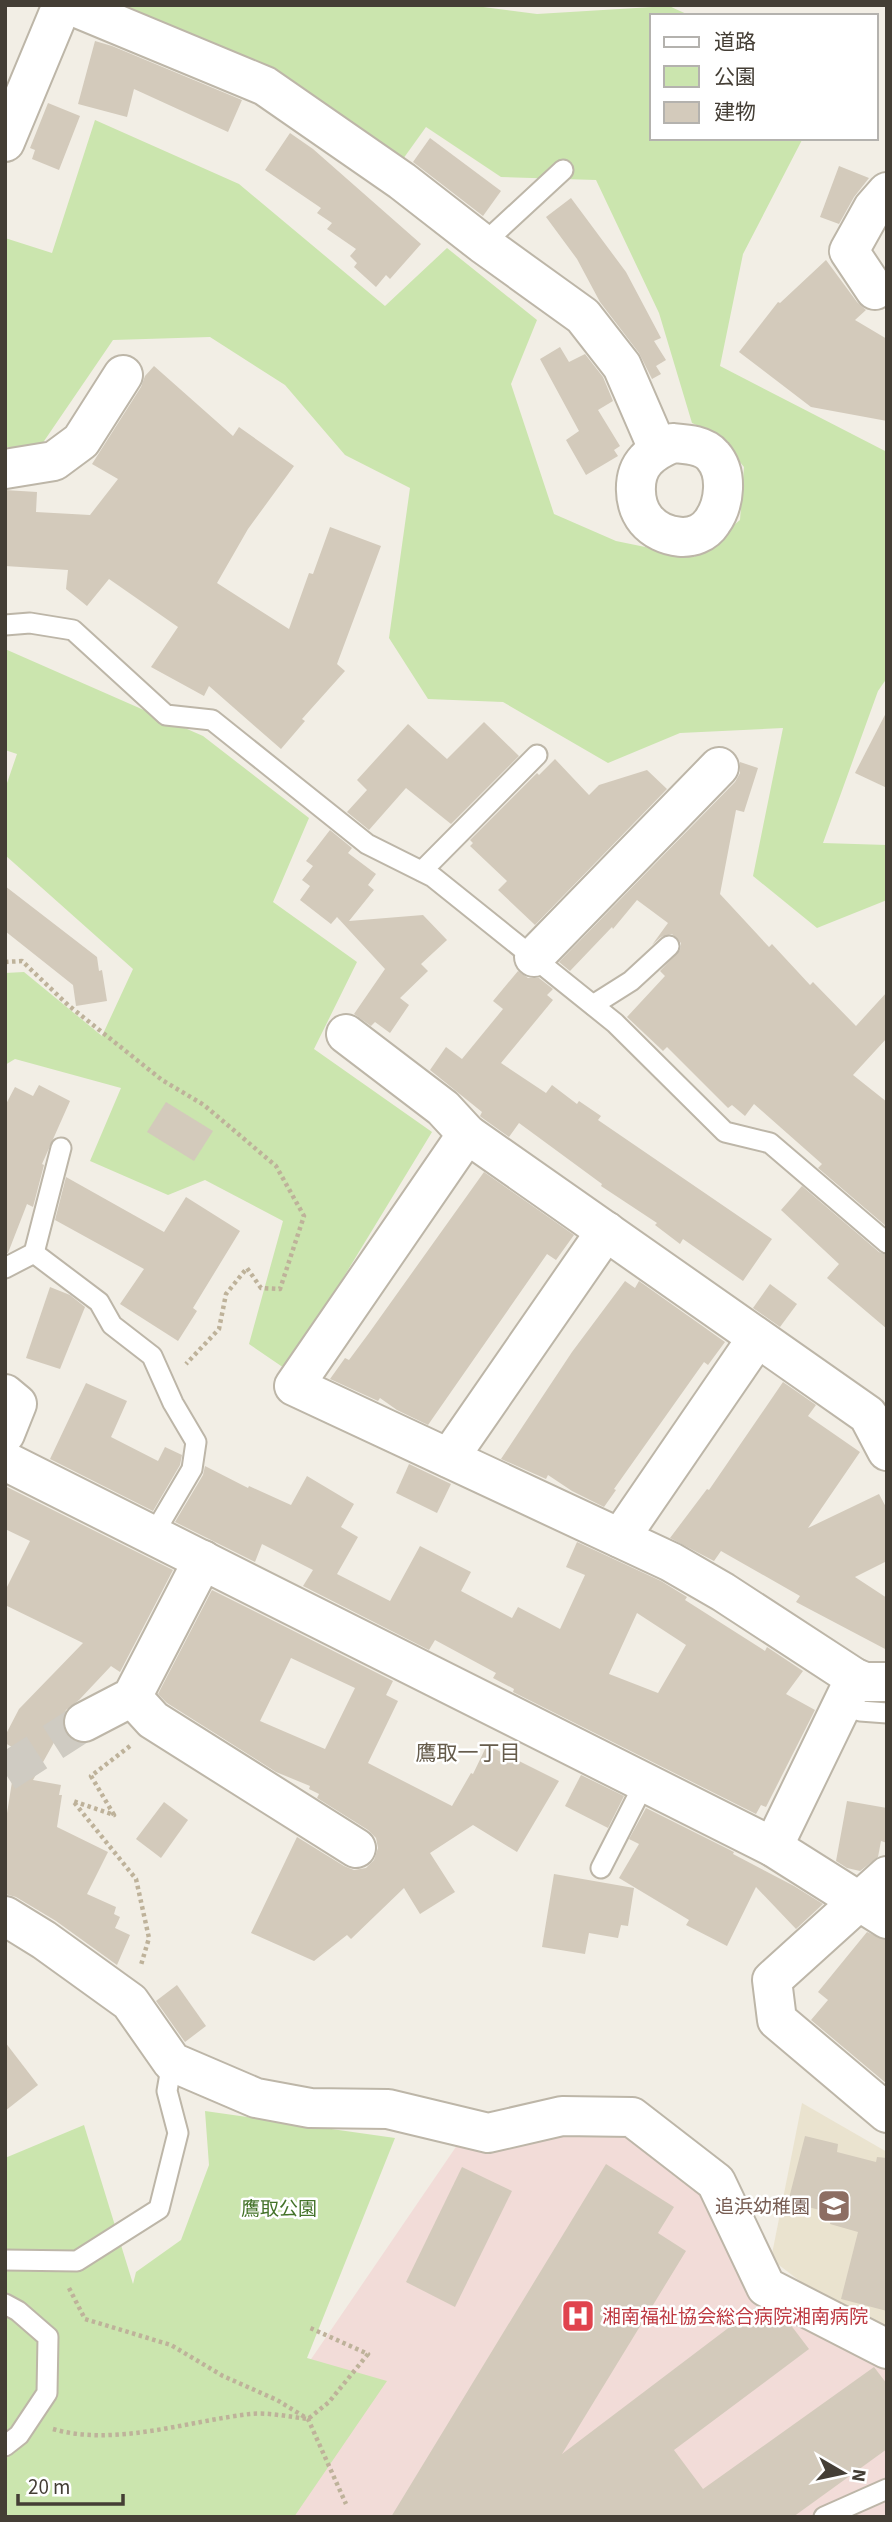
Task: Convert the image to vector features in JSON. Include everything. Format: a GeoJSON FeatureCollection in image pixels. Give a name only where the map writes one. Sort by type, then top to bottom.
{"type":"FeatureCollection","features":[{"type":"Feature","properties":{"kind":"street"},"geometry":{"type":"LineString","coordinates":[[5,142],[62,5]]}},
{"type":"Feature","properties":{"kind":"street"},"geometry":{"type":"LineString","coordinates":[[69,5],[265,86],[402,181],[583,316],[622,366],[658,449]]}},
{"type":"Feature","properties":{"kind":"street"},"geometry":{"type":"LineString","coordinates":[[875,290],[849,251],[873,208],[887,192]]}},
{"type":"Feature","properties":{"kind":"street"},"geometry":{"type":"LineString","coordinates":[[5,469],[54,461],[81,441],[123,375]]}},
{"type":"Feature","properties":{"kind":"street"},"geometry":{"type":"LineString","coordinates":[[534,957],[719,767]]}},
{"type":"Feature","properties":{"kind":"street"},"geometry":{"type":"LineString","coordinates":[[346,1034],[443,1108],[467,1134],[868,1415],[887,1451]]}},
{"type":"Feature","properties":{"kind":"street"},"geometry":{"type":"LineString","coordinates":[[467,1134],[293,1386],[671,1562],[723,1592],[862,1689],[774,1847]]}},
{"type":"Feature","properties":{"kind":"street"},"geometry":{"type":"LineString","coordinates":[[449,1458],[606,1231]]}},
{"type":"Feature","properties":{"kind":"street"},"geometry":{"type":"LineString","coordinates":[[620,1538],[757,1338]]}},
{"type":"Feature","properties":{"kind":"street"},"geometry":{"type":"LineString","coordinates":[[5,1394],[17,1404],[5,1434]]}},
{"type":"Feature","properties":{"kind":"street"},"geometry":{"type":"LineString","coordinates":[[5,1461],[878,1898],[772,1980],[777,2020],[887,2113]]}},
{"type":"Feature","properties":{"kind":"street"},"geometry":{"type":"LineString","coordinates":[[84,1723],[132,1697],[203,1560]]}},
{"type":"Feature","properties":{"kind":"street"},"geometry":{"type":"LineString","coordinates":[[132,1697],[153,1720],[356,1848]]}},
{"type":"Feature","properties":{"kind":"street"},"geometry":{"type":"LineString","coordinates":[[5,1916],[44,1940],[130,2002],[172,2062],[256,2098],[310,2108],[388,2109],[488,2133],[562,2116],[632,2117],[716,2182],[766,2287],[887,2349]]}},
{"type":"Feature","properties":{"kind":"lane"},"geometry":{"type":"LineString","coordinates":[[483,244],[564,170]]}},
{"type":"Feature","properties":{"kind":"lane"},"geometry":{"type":"LineString","coordinates":[[5,625],[30,623],[74,630],[166,715],[212,720],[367,844],[433,877],[593,1004],[725,1132],[770,1143],[887,1243]]}},
{"type":"Feature","properties":{"kind":"lane"},"geometry":{"type":"LineString","coordinates":[[422,871],[537,755]]}},
{"type":"Feature","properties":{"kind":"lane"},"geometry":{"type":"LineString","coordinates":[[593,1004],[631,981],[669,946]]}},
{"type":"Feature","properties":{"kind":"lane"},"geometry":{"type":"LineString","coordinates":[[5,1268],[34,1253],[61,1148]]}},
{"type":"Feature","properties":{"kind":"lane"},"geometry":{"type":"LineString","coordinates":[[34,1253],[99,1302],[112,1325],[152,1356],[196,1443],[192,1469],[153,1535]]}},
{"type":"Feature","properties":{"kind":"lane"},"geometry":{"type":"LineString","coordinates":[[862,1689],[860,1711],[887,1713]]}},
{"type":"Feature","properties":{"kind":"lane"},"geometry":{"type":"LineString","coordinates":[[601,1868],[645,1782]]}},
{"type":"Feature","properties":{"kind":"lane"},"geometry":{"type":"LineString","coordinates":[[5,2260],[77,2261],[159,2209],[177,2133],[167,2091],[172,2062]]}},
{"type":"Feature","properties":{"kind":"lane"},"geometry":{"type":"LineString","coordinates":[[5,2304],[48,2337],[47,2393],[19,2435],[5,2446]]}},
{"type":"Feature","properties":{"kind":"lane"},"geometry":{"type":"LineString","coordinates":[[824,2517],[887,2489]]}},
{"type":"Feature","properties":{"kind":"path"},"geometry":{"type":"LineString","coordinates":[[5,962],[22,961],[68,1005],[162,1080],[204,1105],[276,1166],[304,1216],[280,1289],[261,1288],[247,1268],[226,1294],[219,1329],[166,1385]]}},
{"type":"Feature","properties":{"kind":"path"},"geometry":{"type":"LineString","coordinates":[[130,2002],[149,1938],[136,1878],[73,1801],[114,1815],[91,1776],[139,1740],[132,1697]]}},
{"type":"Feature","properties":{"kind":"path"},"geometry":{"type":"LineString","coordinates":[[53,2260],[85,2319],[171,2345],[223,2376],[277,2400],[308,2418],[346,2504]]}},
{"type":"Feature","properties":{"kind":"path"},"geometry":{"type":"LineString","coordinates":[[28,2422],[73,2435],[106,2434],[253,2413],[308,2418],[329,2402],[368,2354],[308,2327]]}},
{"type":"Feature","properties":{"kind":"shaded area","name":"追浜幼稚園"},"geometry":{"type":"Polygon","coordinates":[[[802,2103],[887,2152],[887,2329],[825,2300],[771,2259],[802,2103]]]}},
{"type":"Feature","properties":{"kind":"shaded area","name":"湘南福祉協会総合病院湘南病院"},"geometry":{"type":"Polygon","coordinates":[[[616,2130],[696,2188],[753,2286],[887,2358],[887,2517],[218,2517],[215,2500],[462,2138],[616,2130]]]}},
{"type":"Feature","properties":{"kind":"green space"},"geometry":{"type":"Polygon","coordinates":[[[116,5],[468,5],[537,14],[669,6],[687,14],[650,14],[650,140],[802,140],[743,254],[720,366],[887,452],[887,678],[878,691],[823,843],[887,845],[887,900],[817,928],[753,876],[783,728],[680,733],[608,763],[503,702],[428,699],[389,638],[410,488],[345,455],[285,385],[210,337],[113,340],[40,447],[5,447],[5,238],[52,253],[95,120],[239,184],[385,306],[447,248],[537,320],[511,384],[554,514],[616,541],[694,557],[740,520],[744,467],[717,434],[692,423],[659,313],[596,180],[501,177],[426,127],[403,159],[282,73],[116,5]]]}},
{"type":"Feature","properties":{"kind":"green space"},"geometry":{"type":"Polygon","coordinates":[[[5,649],[203,736],[309,818],[273,902],[357,962],[314,1049],[432,1132],[287,1370],[249,1344],[283,1221],[205,1180],[168,1195],[90,1161],[121,1088],[15,1059],[5,1065],[5,973],[24,972],[102,1036],[133,969],[5,855],[5,789],[17,754],[5,750],[5,649]]]}},
{"type":"Feature","properties":{"kind":"green space","name":"鷹取公園"},"geometry":{"type":"Polygon","coordinates":[[[205,2111],[395,2138],[307,2358],[387,2381],[294,2517],[5,2517],[5,2158],[84,2125],[133,2284],[136,2272],[181,2240],[209,2165],[205,2111]]]}},
{"type":"Feature","properties":{"kind":"building"},"geometry":{"type":"Polygon","coordinates":[[[95,41],[242,100],[228,132],[134,89],[127,117],[78,104],[95,41]]]}},
{"type":"Feature","properties":{"kind":"building"},"geometry":{"type":"Polygon","coordinates":[[[48,103],[80,116],[59,170],[32,159],[35,150],[30,148],[48,103]]]}},
{"type":"Feature","properties":{"kind":"building"},"geometry":{"type":"Polygon","coordinates":[[[290,133],[313,149],[421,244],[390,279],[386,275],[376,287],[354,267],[357,263],[350,256],[356,249],[327,229],[332,223],[317,213],[321,208],[265,170],[290,133]]]}},
{"type":"Feature","properties":{"kind":"building"},"geometry":{"type":"Polygon","coordinates":[[[430,138],[501,191],[483,216],[413,162],[430,138]]]}},
{"type":"Feature","properties":{"kind":"building"},"geometry":{"type":"Polygon","coordinates":[[[839,166],[869,178],[854,197],[839,224],[820,217],[839,166]]]}},
{"type":"Feature","properties":{"kind":"building"},"geometry":{"type":"Polygon","coordinates":[[[571,198],[626,272],[661,338],[654,341],[666,360],[656,366],[661,374],[652,379],[639,353],[600,302],[577,259],[546,217],[571,198]]]}},
{"type":"Feature","properties":{"kind":"building"},"geometry":{"type":"Polygon","coordinates":[[[826,260],[866,310],[855,320],[887,339],[887,421],[811,407],[739,352],[778,302],[826,260]]]}},
{"type":"Feature","properties":{"kind":"building"},"geometry":{"type":"Polygon","coordinates":[[[560,347],[569,362],[585,354],[603,377],[613,401],[598,410],[620,446],[614,450],[618,456],[586,475],[566,440],[579,431],[540,359],[560,347]]]}},
{"type":"Feature","properties":{"kind":"building"},"geometry":{"type":"Polygon","coordinates":[[[154,366],[233,436],[239,427],[294,466],[248,529],[217,583],[289,629],[309,573],[313,574],[330,527],[381,546],[337,664],[345,671],[302,719],[305,721],[281,749],[209,686],[204,696],[151,667],[178,627],[109,579],[87,606],[66,589],[68,570],[5,566],[5,490],[37,492],[36,512],[90,515],[118,479],[92,464],[141,387],[145,376],[154,366]]]}},
{"type":"Feature","properties":{"kind":"building"},"geometry":{"type":"Polygon","coordinates":[[[887,711],[887,788],[855,773],[887,711]]]}},
{"type":"Feature","properties":{"kind":"building"},"geometry":{"type":"Polygon","coordinates":[[[484,722],[519,756],[451,824],[406,788],[369,830],[347,812],[367,790],[357,780],[408,724],[447,759],[484,722]]]}},
{"type":"Feature","properties":{"kind":"building"},"geometry":{"type":"Polygon","coordinates":[[[555,759],[589,795],[599,785],[647,770],[667,789],[535,925],[498,890],[507,881],[470,846],[473,843],[470,840],[537,773],[539,775],[555,759]]]}},
{"type":"Feature","properties":{"kind":"building"},"geometry":{"type":"Polygon","coordinates":[[[740,762],[758,768],[744,812],[736,810],[720,894],[769,947],[772,944],[810,985],[813,982],[856,1026],[887,992],[887,1038],[853,1075],[887,1102],[887,1227],[818,1168],[822,1164],[754,1104],[745,1116],[732,1105],[728,1108],[667,1047],[663,1051],[627,1017],[665,976],[660,971],[680,950],[681,943],[672,934],[661,937],[652,945],[668,923],[637,900],[613,929],[612,927],[570,971],[559,962],[735,782],[740,773],[740,762]]]}},
{"type":"Feature","properties":{"kind":"building"},"geometry":{"type":"Polygon","coordinates":[[[330,830],[352,848],[348,853],[376,874],[368,885],[374,890],[349,921],[423,915],[447,940],[421,964],[428,971],[400,998],[409,1005],[390,1033],[375,1022],[371,1026],[354,1014],[385,969],[337,917],[331,924],[300,900],[310,886],[302,880],[313,866],[306,861],[330,830]]]}},
{"type":"Feature","properties":{"kind":"building"},"geometry":{"type":"Polygon","coordinates":[[[5,886],[97,957],[107,1001],[76,1006],[73,985],[5,931],[5,886]]]}},
{"type":"Feature","properties":{"kind":"building"},"geometry":{"type":"Polygon","coordinates":[[[518,971],[528,978],[539,978],[553,989],[547,995],[553,1000],[501,1063],[546,1093],[552,1085],[577,1104],[579,1101],[601,1116],[598,1120],[772,1239],[743,1281],[683,1239],[680,1244],[655,1225],[657,1223],[601,1186],[602,1184],[519,1123],[509,1137],[481,1117],[482,1112],[430,1070],[446,1047],[462,1059],[503,1009],[493,1001],[518,971]]]}},
{"type":"Feature","properties":{"kind":"building"},"geometry":{"type":"Polygon","coordinates":[[[39,1085],[70,1101],[42,1164],[44,1165],[33,1207],[27,1204],[8,1253],[5,1254],[5,1106],[15,1087],[33,1096],[39,1085]]]}},
{"type":"Feature","properties":{"kind":"building"},"geometry":{"type":"Polygon","coordinates":[[[166,1102],[213,1131],[194,1161],[147,1132],[166,1102]]]}},
{"type":"Feature","properties":{"kind":"building"},"geometry":{"type":"Polygon","coordinates":[[[484,1172],[574,1235],[556,1260],[547,1254],[428,1425],[397,1410],[380,1398],[378,1401],[330,1379],[345,1358],[349,1360],[484,1172]]]}},
{"type":"Feature","properties":{"kind":"building"},"geometry":{"type":"Polygon","coordinates":[[[66,1177],[164,1232],[186,1197],[240,1231],[193,1308],[197,1311],[178,1341],[120,1304],[144,1269],[55,1220],[66,1177]]]}},
{"type":"Feature","properties":{"kind":"building"},"geometry":{"type":"Polygon","coordinates":[[[802,1186],[879,1252],[887,1255],[887,1329],[827,1278],[839,1264],[781,1210],[802,1186]]]}},
{"type":"Feature","properties":{"kind":"building"},"geometry":{"type":"Polygon","coordinates":[[[625,1281],[635,1288],[639,1281],[725,1342],[708,1365],[704,1362],[604,1507],[548,1475],[546,1479],[501,1459],[572,1352],[625,1281]]]}},
{"type":"Feature","properties":{"kind":"building"},"geometry":{"type":"Polygon","coordinates":[[[770,1284],[797,1304],[780,1327],[753,1308],[770,1284]]]}},
{"type":"Feature","properties":{"kind":"building"},"geometry":{"type":"Polygon","coordinates":[[[50,1287],[70,1295],[85,1307],[60,1369],[26,1358],[50,1287]]]}},
{"type":"Feature","properties":{"kind":"building"},"geometry":{"type":"Polygon","coordinates":[[[783,1382],[816,1405],[808,1416],[860,1452],[808,1528],[879,1494],[887,1509],[887,1561],[855,1577],[887,1598],[887,1650],[796,1602],[800,1596],[721,1551],[714,1561],[670,1538],[707,1489],[709,1490],[783,1382]]]}},
{"type":"Feature","properties":{"kind":"building"},"geometry":{"type":"Polygon","coordinates":[[[86,1383],[127,1401],[111,1437],[158,1461],[165,1447],[182,1455],[180,1465],[153,1511],[50,1459],[86,1383]]]}},
{"type":"Feature","properties":{"kind":"building"},"geometry":{"type":"Polygon","coordinates":[[[409,1464],[451,1484],[437,1513],[396,1493],[409,1464]]]}},
{"type":"Feature","properties":{"kind":"building"},"geometry":{"type":"Polygon","coordinates":[[[205,1466],[248,1488],[249,1486],[291,1505],[307,1476],[354,1504],[341,1527],[358,1537],[337,1574],[390,1601],[420,1546],[471,1572],[461,1591],[512,1618],[518,1607],[560,1629],[585,1575],[566,1567],[577,1542],[661,1581],[687,1597],[685,1600],[765,1651],[767,1647],[803,1671],[786,1694],[815,1710],[766,1807],[761,1805],[756,1814],[513,1692],[514,1689],[493,1678],[496,1673],[435,1640],[429,1650],[303,1586],[313,1570],[262,1544],[255,1562],[175,1522],[203,1475],[205,1466]],[[637,1613],[609,1674],[658,1693],[686,1645],[637,1613]]]}},
{"type":"Feature","properties":{"kind":"building"},"geometry":{"type":"Polygon","coordinates":[[[5,1486],[173,1570],[120,1672],[111,1666],[66,1710],[63,1717],[48,1732],[57,1737],[33,1780],[61,1785],[57,1827],[108,1852],[87,1894],[116,1907],[114,1914],[120,1917],[115,1928],[130,1935],[117,1965],[56,1921],[16,1897],[5,1894],[5,1826],[17,1750],[5,1743],[5,1736],[19,1709],[83,1643],[5,1605],[5,1591],[30,1541],[5,1529],[5,1486]]]}},
{"type":"Feature","properties":{"kind":"building"},"geometry":{"type":"Polygon","coordinates":[[[212,1590],[393,1681],[386,1695],[398,1701],[368,1763],[452,1806],[471,1773],[473,1774],[487,1745],[559,1781],[517,1852],[473,1825],[430,1853],[455,1892],[420,1914],[404,1888],[351,1939],[347,1935],[314,1961],[251,1933],[297,1837],[354,1870],[366,1868],[374,1860],[378,1848],[376,1838],[368,1830],[317,1798],[319,1794],[309,1789],[310,1786],[276,1772],[167,1703],[158,1694],[212,1590]],[[291,1658],[260,1721],[325,1749],[355,1688],[291,1658]]]}},
{"type":"Feature","properties":{"kind":"building"},"geometry":{"type":"Polygon","coordinates":[[[581,1775],[624,1796],[608,1828],[565,1806],[581,1775]]]}},
{"type":"Feature","properties":{"kind":"building"},"geometry":{"type":"Polygon","coordinates":[[[847,1801],[887,1808],[887,1843],[881,1841],[878,1857],[860,1871],[847,1868],[836,1861],[847,1801]]]}},
{"type":"Feature","properties":{"kind":"building"},"geometry":{"type":"Polygon","coordinates":[[[164,1802],[188,1820],[161,1858],[136,1839],[164,1802]]]}},
{"type":"Feature","properties":{"kind":"building"},"geometry":{"type":"Polygon","coordinates":[[[646,1808],[734,1852],[733,1854],[823,1904],[796,1929],[756,1887],[727,1946],[686,1925],[689,1920],[619,1878],[639,1844],[629,1839],[646,1808]]]}},
{"type":"Feature","properties":{"kind":"building"},"geometry":{"type":"Polygon","coordinates":[[[554,1874],[634,1888],[628,1926],[621,1925],[618,1938],[589,1933],[585,1954],[542,1947],[554,1874]]]}},
{"type":"Feature","properties":{"kind":"building"},"geometry":{"type":"Polygon","coordinates":[[[867,1932],[887,1941],[887,2084],[811,2020],[828,2000],[818,1992],[867,1932]]]}},
{"type":"Feature","properties":{"kind":"building"},"geometry":{"type":"Polygon","coordinates":[[[177,1985],[206,2026],[185,2042],[156,2001],[177,1985]]]}},
{"type":"Feature","properties":{"kind":"building"},"geometry":{"type":"Polygon","coordinates":[[[5,2042],[38,2085],[5,2111],[5,2042]]]}},
{"type":"Feature","properties":{"kind":"building"},"geometry":{"type":"Polygon","coordinates":[[[805,2136],[838,2144],[837,2152],[876,2162],[877,2157],[887,2158],[887,2311],[841,2299],[858,2232],[830,2224],[832,2213],[788,2202],[805,2136]]]}},
{"type":"Feature","properties":{"kind":"building"},"geometry":{"type":"Polygon","coordinates":[[[606,2164],[674,2207],[658,2233],[686,2251],[562,2454],[756,2307],[790,2324],[809,2349],[674,2450],[703,2489],[874,2367],[887,2384],[887,2449],[793,2517],[391,2517],[606,2164]]]}},
{"type":"Feature","properties":{"kind":"building"},"geometry":{"type":"Polygon","coordinates":[[[462,2167],[512,2191],[455,2307],[406,2282],[462,2167]]]}},
{"type":"Feature","properties":{"kind":"tunnel"},"geometry":{"type":"LineString","coordinates":[[5,1773],[84,1722]]}},
{"type":"Feature","properties":{"kind":"place","name":"追浜幼稚園"},"geometry":{"type":"Point","coordinates":[834,2206]}},
{"type":"Feature","properties":{"kind":"place","name":"湘南福祉協会総合病院湘南病院"},"geometry":{"type":"Point","coordinates":[578,2316]}},
{"type":"Feature","properties":{"kind":"district","name":"鷹取一丁目"},"geometry":{"type":"Point","coordinates":[468,1753]}}]}
